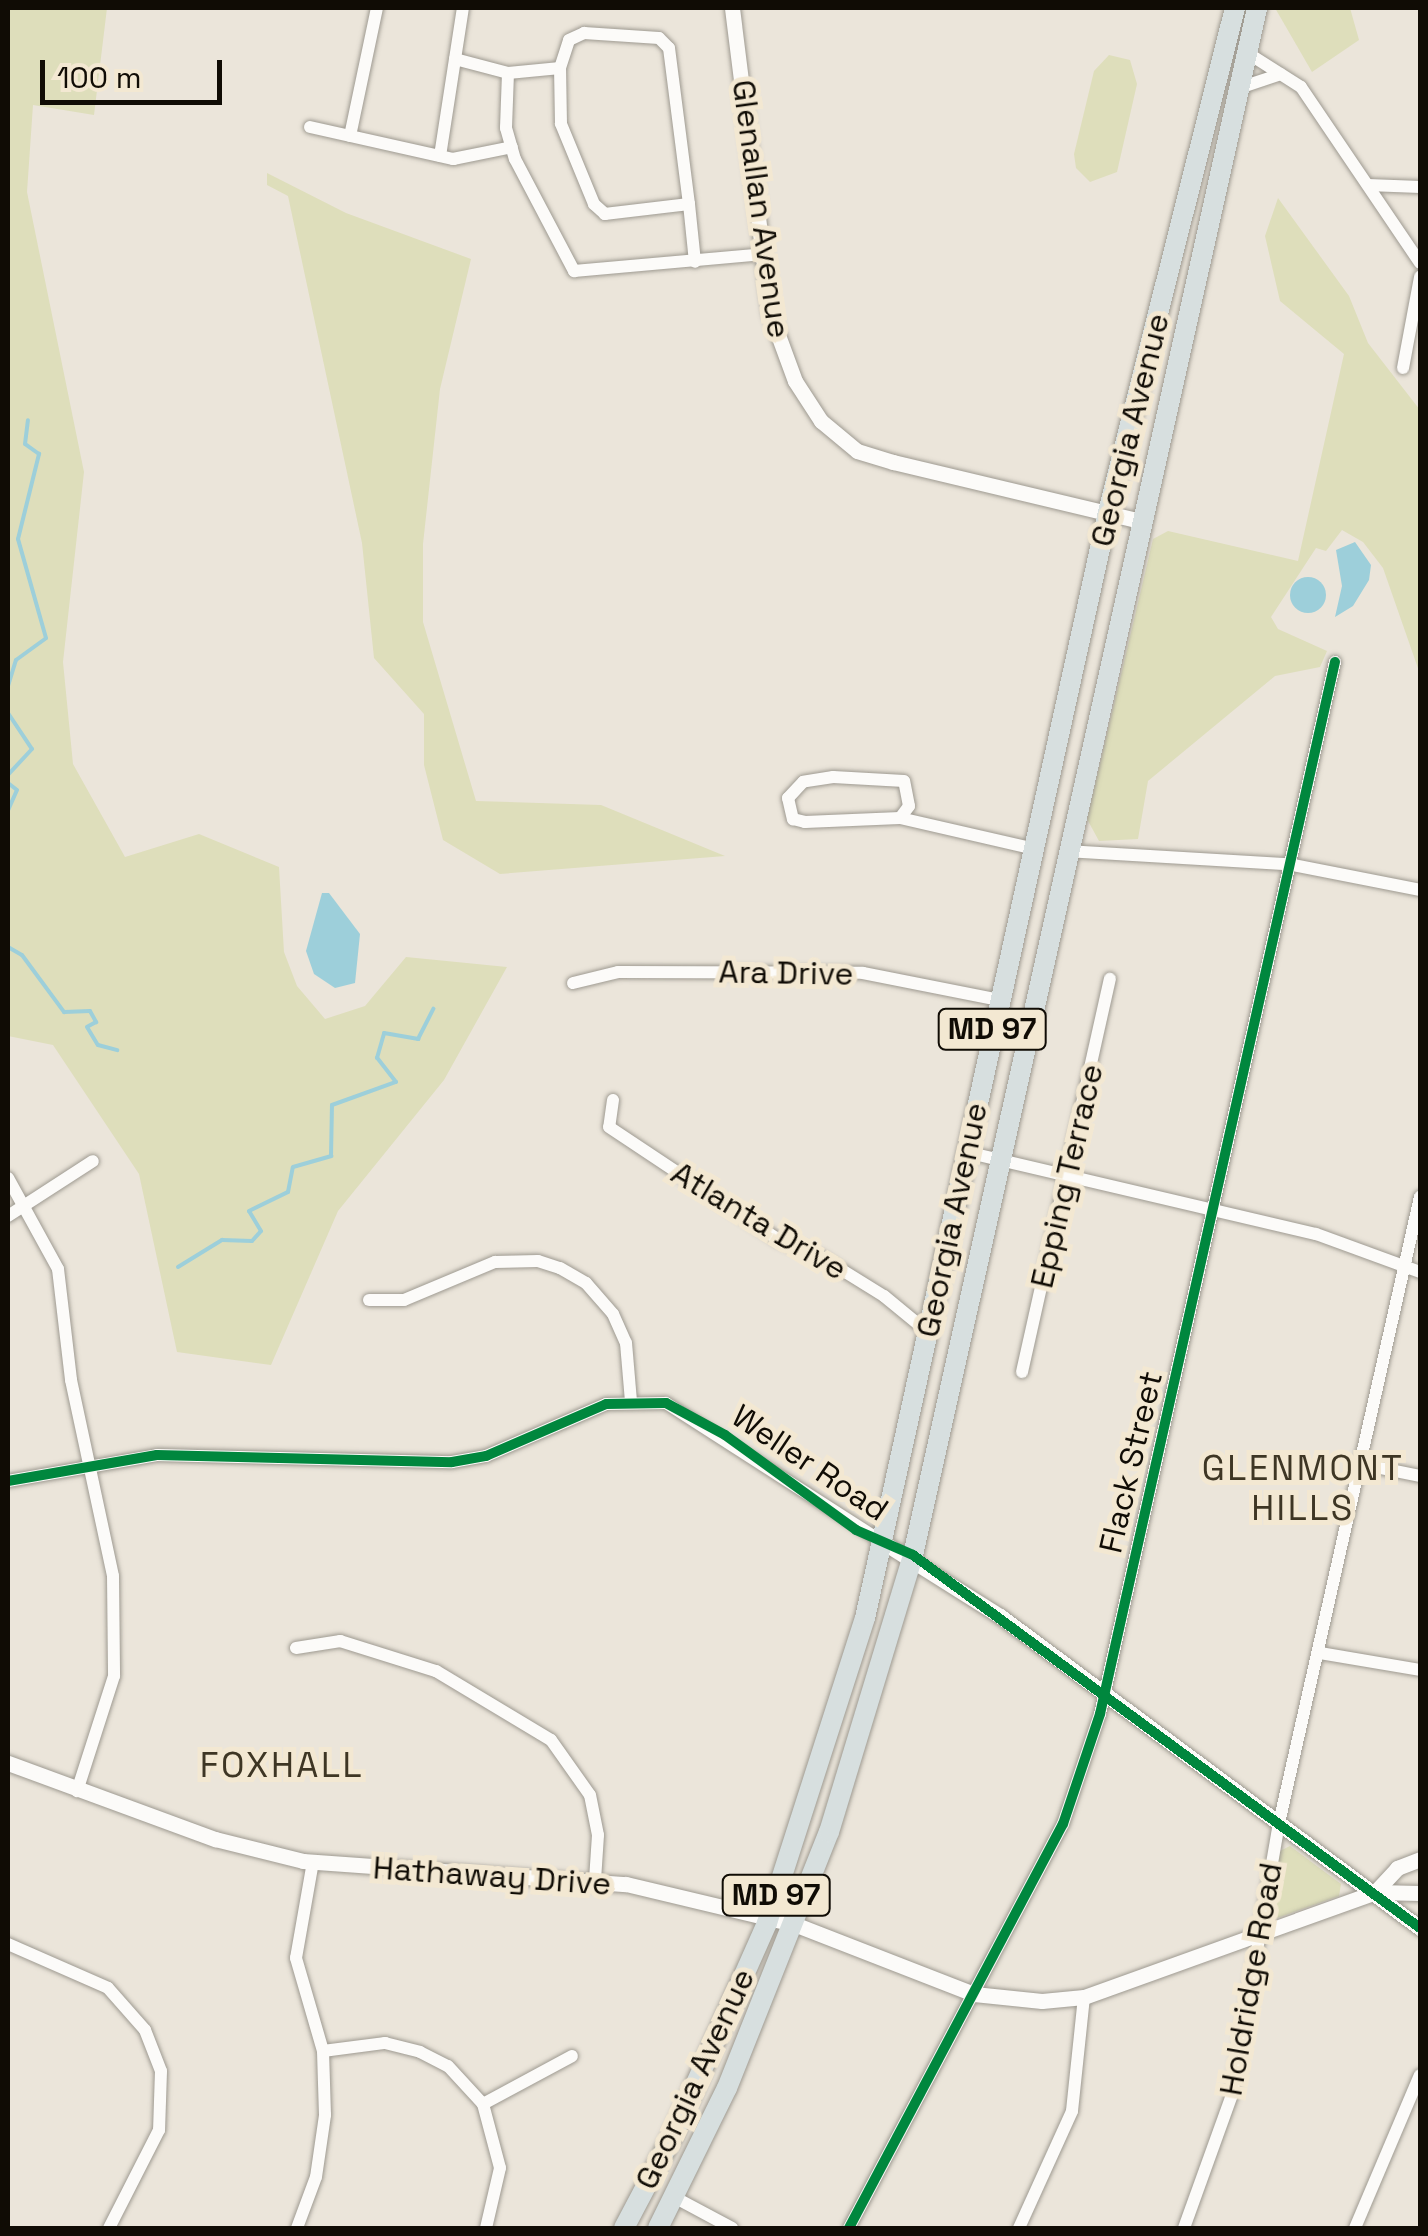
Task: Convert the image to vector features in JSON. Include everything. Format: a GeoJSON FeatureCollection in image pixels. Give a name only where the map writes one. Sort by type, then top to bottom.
{"type":"FeatureCollection","features":[{"type":"Feature","properties":{"kind":"main road","name":"Georgia Avenue"},"geometry":{"type":"LineString","coordinates":[[624,2228],[674,2133],[767,1922],[815,1786],[884,1544],[999,1000],[1108,516],[1234,8]]}},
{"type":"Feature","properties":{"kind":"main road","name":"Georgia Avenue"},"geometry":{"type":"LineString","coordinates":[[658,2228],[794,1924],[865,1722],[913,1556],[1065,851],[1257,8]]}},
{"type":"Feature","properties":{"kind":"street"},"geometry":{"type":"LineString","coordinates":[[350,136],[377,8]]}},
{"type":"Feature","properties":{"kind":"street"},"geometry":{"type":"LineString","coordinates":[[440,156],[464,8]]}},
{"type":"Feature","properties":{"kind":"street","name":"Glenallan Avenue"},"geometry":{"type":"LineString","coordinates":[[732,8],[763,254],[780,348],[810,406],[836,437],[893,462],[1141,522]]}},
{"type":"Feature","properties":{"kind":"street"},"geometry":{"type":"LineString","coordinates":[[689,204],[605,214],[594,204],[561,124],[560,68],[569,40],[584,33],[660,38],[669,48],[689,204],[695,262]]}},
{"type":"Feature","properties":{"kind":"street"},"geometry":{"type":"LineString","coordinates":[[1246,52],[1288,74],[1420,264]]}},
{"type":"Feature","properties":{"kind":"street"},"geometry":{"type":"LineString","coordinates":[[455,59],[508,73],[560,68]]}},
{"type":"Feature","properties":{"kind":"street"},"geometry":{"type":"LineString","coordinates":[[508,73],[506,128],[512,147],[574,271],[763,254]]}},
{"type":"Feature","properties":{"kind":"street"},"geometry":{"type":"LineString","coordinates":[[1238,88],[1288,74]]}},
{"type":"Feature","properties":{"kind":"street"},"geometry":{"type":"LineString","coordinates":[[310,128],[440,156],[512,147]]}},
{"type":"Feature","properties":{"kind":"street"},"geometry":{"type":"LineString","coordinates":[[1368,185],[1420,187]]}},
{"type":"Feature","properties":{"kind":"street"},"geometry":{"type":"LineString","coordinates":[[1403,368],[1420,277]]}},
{"type":"Feature","properties":{"kind":"street","name":"Flack Street"},"geometry":{"type":"LineString","coordinates":[[850,2228],[1063,1824],[1104,1695],[1335,662]]}},
{"type":"Feature","properties":{"kind":"street"},"geometry":{"type":"LineString","coordinates":[[900,818],[909,806],[904,781],[834,777],[803,782],[788,798],[793,818],[804,822],[900,818],[1035,849]]}},
{"type":"Feature","properties":{"kind":"street"},"geometry":{"type":"LineString","coordinates":[[1065,851],[1288,864],[1420,890]]}},
{"type":"Feature","properties":{"kind":"street","name":"Ara Drive"},"geometry":{"type":"LineString","coordinates":[[574,984],[618,972],[864,973],[999,1000]]}},
{"type":"Feature","properties":{"kind":"street","name":"Epping Terrace"},"geometry":{"type":"LineString","coordinates":[[1022,1372],[1110,979]]}},
{"type":"Feature","properties":{"kind":"street","name":"Atlanta Drive"},"geometry":{"type":"LineString","coordinates":[[613,1100],[608,1127],[778,1240],[821,1256],[884,1296],[929,1333]]}},
{"type":"Feature","properties":{"kind":"street"},"geometry":{"type":"LineString","coordinates":[[966,1152],[1316,1234],[1420,1272]]}},
{"type":"Feature","properties":{"kind":"street"},"geometry":{"type":"LineString","coordinates":[[8,1216],[92,1161]]}},
{"type":"Feature","properties":{"kind":"street"},"geometry":{"type":"LineString","coordinates":[[8,1178],[58,1269],[71,1380],[113,1576],[117,1636],[108,1708],[77,1792]]}},
{"type":"Feature","properties":{"kind":"street","name":"Holdridge Road"},"geometry":{"type":"LineString","coordinates":[[1184,2228],[1232,2095],[1254,1938],[1278,1823],[1320,1652],[1420,1197]]}},
{"type":"Feature","properties":{"kind":"street"},"geometry":{"type":"LineString","coordinates":[[369,1300],[404,1300],[495,1262],[538,1261],[560,1268],[586,1283],[613,1314],[626,1344],[631,1401]]}},
{"type":"Feature","properties":{"kind":"street","name":"Weller Road"},"geometry":{"type":"LineString","coordinates":[[8,1481],[157,1454],[452,1462],[486,1456],[579,1412],[631,1401],[687,1412],[884,1544],[913,1556],[1420,1928]]}},
{"type":"Feature","properties":{"kind":"street"},"geometry":{"type":"LineString","coordinates":[[1362,1464],[1420,1476]]}},
{"type":"Feature","properties":{"kind":"street"},"geometry":{"type":"LineString","coordinates":[[296,1648],[340,1641],[436,1671],[551,1740],[590,1795],[598,1835],[595,1880]]}},
{"type":"Feature","properties":{"kind":"street"},"geometry":{"type":"LineString","coordinates":[[1320,1652],[1420,1670]]}},
{"type":"Feature","properties":{"kind":"street","name":"Hathaway Drive"},"geometry":{"type":"LineString","coordinates":[[8,1763],[77,1792],[215,1840],[313,1862],[595,1880],[767,1922],[794,1924],[974,1994],[1084,1997],[1375,1892],[1420,1893]]}},
{"type":"Feature","properties":{"kind":"street","name":"Hathaway Drive"},"geometry":{"type":"LineString","coordinates":[[1375,1892],[1397,1868],[1420,1859]]}},
{"type":"Feature","properties":{"kind":"street"},"geometry":{"type":"LineString","coordinates":[[298,2228],[316,2177],[325,2115],[323,2051],[296,1958],[313,1862]]}},
{"type":"Feature","properties":{"kind":"street"},"geometry":{"type":"LineString","coordinates":[[8,1944],[108,1988],[146,2030],[161,2071],[159,2130],[109,2228]]}},
{"type":"Feature","properties":{"kind":"street"},"geometry":{"type":"LineString","coordinates":[[1019,2228],[1072,2111],[1084,1997]]}},
{"type":"Feature","properties":{"kind":"street"},"geometry":{"type":"LineString","coordinates":[[323,2051],[385,2043],[420,2052],[448,2066],[483,2104],[500,2168],[486,2228]]}},
{"type":"Feature","properties":{"kind":"street"},"geometry":{"type":"LineString","coordinates":[[483,2104],[572,2056]]}},
{"type":"Feature","properties":{"kind":"street"},"geometry":{"type":"LineString","coordinates":[[1354,2228],[1420,2075]]}},
{"type":"Feature","properties":{"kind":"street"},"geometry":{"type":"LineString","coordinates":[[674,2197],[732,2228]]}},
{"type":"Feature","properties":{"kind":"green space"},"geometry":{"type":"Polygon","coordinates":[[[8,8],[107,8],[94,115],[33,105],[27,192],[84,472],[63,662],[73,764],[125,857],[199,834],[279,867],[284,952],[297,986],[325,1019],[365,1006],[406,957],[507,967],[444,1080],[338,1211],[271,1365],[177,1352],[139,1174],[53,1045],[8,1036],[8,8]]]}},
{"type":"Feature","properties":{"kind":"green space"},"geometry":{"type":"Polygon","coordinates":[[[1275,8],[1350,8],[1359,40],[1312,72],[1275,8]]]}},
{"type":"Feature","properties":{"kind":"green space"},"geometry":{"type":"Polygon","coordinates":[[[1109,55],[1130,60],[1137,84],[1117,172],[1090,182],[1076,168],[1074,154],[1094,71],[1109,55]]]}},
{"type":"Feature","properties":{"kind":"green space"},"geometry":{"type":"Polygon","coordinates":[[[267,173],[346,213],[471,259],[440,389],[423,544],[423,622],[476,801],[601,805],[725,856],[500,874],[443,840],[424,765],[424,714],[374,658],[362,543],[288,196],[267,185],[267,173]]]}},
{"type":"Feature","properties":{"kind":"green space"},"geometry":{"type":"Polygon","coordinates":[[[1278,198],[1349,296],[1368,343],[1420,410],[1420,674],[1383,568],[1363,542],[1342,530],[1326,551],[1316,548],[1271,617],[1278,629],[1327,651],[1320,667],[1275,676],[1148,781],[1138,839],[1099,841],[1087,819],[1153,539],[1168,531],[1298,561],[1344,354],[1280,301],[1265,236],[1278,198]]]}},
{"type":"Feature","properties":{"kind":"green space"},"geometry":{"type":"Polygon","coordinates":[[[1290,1846],[1341,1884],[1339,1896],[1277,1918],[1267,1910],[1280,1851],[1290,1846]]]}},
{"type":"Feature","properties":{"kind":"water"},"geometry":{"type":"Polygon","coordinates":[[[1355,542],[1371,565],[1369,580],[1353,606],[1335,617],[1342,586],[1336,550],[1355,542]]]}},
{"type":"Feature","properties":{"kind":"water"},"geometry":{"type":"Polygon","coordinates":[[[1308,577],[1320,583],[1326,595],[1320,607],[1308,613],[1296,607],[1290,595],[1296,583],[1308,577]]]}},
{"type":"Feature","properties":{"kind":"water"},"geometry":{"type":"Polygon","coordinates":[[[322,893],[329,893],[360,934],[355,983],[335,988],[314,974],[306,951],[322,893]]]}},
{"type":"Feature","properties":{"kind":"waterway"},"geometry":{"type":"LineString","coordinates":[[8,686],[16,660],[46,638],[18,539],[39,454],[25,444],[28,420]]}},
{"type":"Feature","properties":{"kind":"waterway"},"geometry":{"type":"LineString","coordinates":[[8,713],[32,749],[8,775]]}},
{"type":"Feature","properties":{"kind":"waterway"},"geometry":{"type":"LineString","coordinates":[[8,783],[17,790],[8,810]]}},
{"type":"Feature","properties":{"kind":"waterway"},"geometry":{"type":"LineString","coordinates":[[8,947],[22,955],[64,1012],[90,1011],[96,1022],[87,1027],[98,1045],[117,1050]]}},
{"type":"Feature","properties":{"kind":"waterway"},"geometry":{"type":"LineString","coordinates":[[178,1267],[222,1240],[252,1241],[261,1231],[249,1211],[288,1192],[293,1167],[331,1156],[332,1105],[396,1082],[377,1058],[384,1033],[418,1039],[433,1009]]}},
{"type":"Feature","properties":{"kind":"cycle path"},"geometry":{"type":"LineString","coordinates":[[849,2228],[1063,1824],[1100,1714],[1335,662]]}},
{"type":"Feature","properties":{"kind":"cycle path"},"geometry":{"type":"LineString","coordinates":[[8,1481],[157,1455],[452,1462],[486,1456],[606,1404],[666,1403],[725,1435],[856,1530],[913,1555],[1420,1928]]}},
{"type":"Feature","properties":{"kind":"district","name":"GLENMONT HILLS"},"geometry":{"type":"Point","coordinates":[1303,1488]}},
{"type":"Feature","properties":{"kind":"district","name":"FOXHALL"},"geometry":{"type":"Point","coordinates":[282,1765]}}]}
